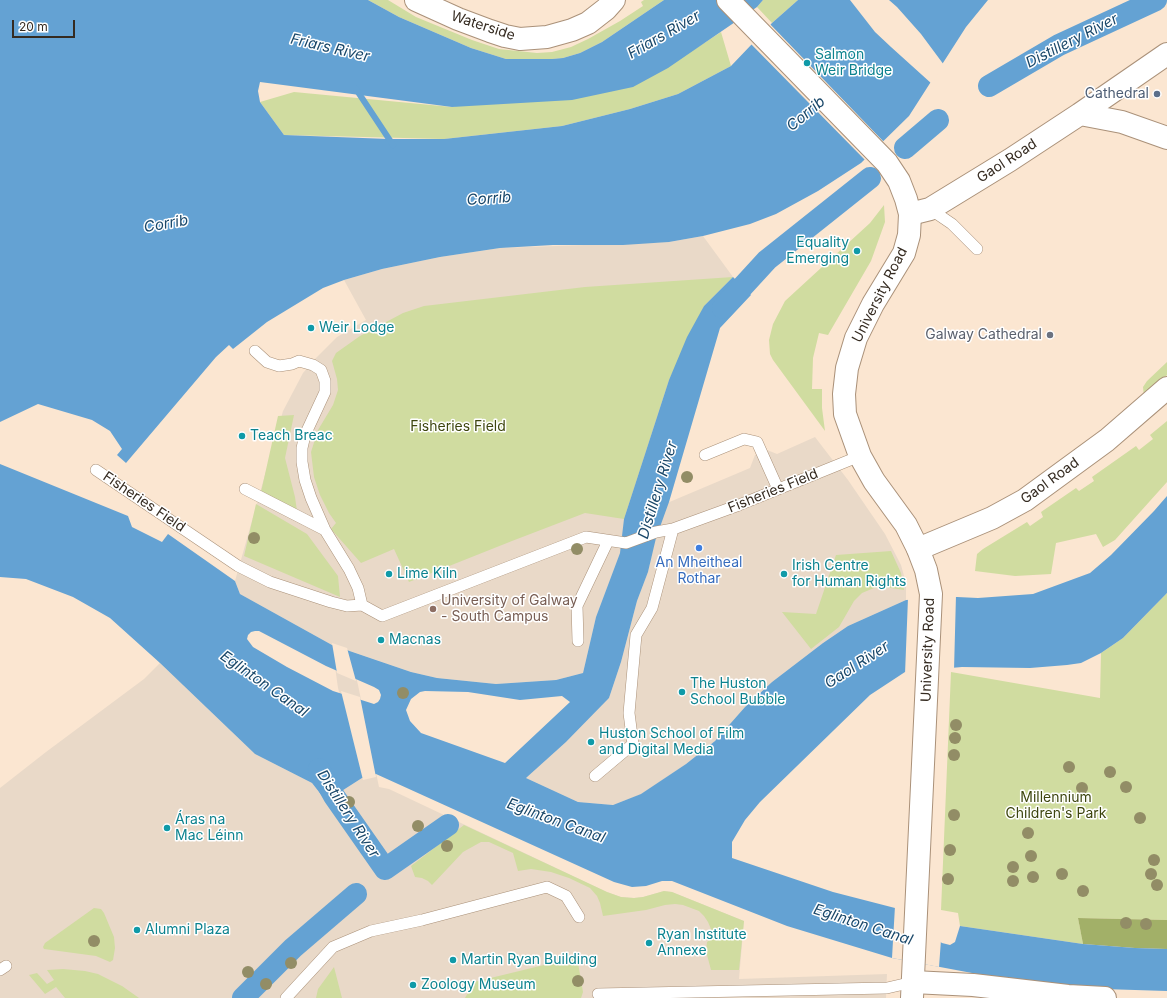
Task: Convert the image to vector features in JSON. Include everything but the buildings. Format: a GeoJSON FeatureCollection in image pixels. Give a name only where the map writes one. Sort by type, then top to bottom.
{"type":"FeatureCollection","features":[{"type":"Feature","properties":{"kind":"street","name":"Waterside"},"geometry":{"type":"LineString","coordinates":[[416,0],[483,28],[505,36],[520,39],[547,37],[572,30],[588,22],[606,9],[614,0]]}},
{"type":"Feature","properties":{"kind":"street","name":"University Road"},"geometry":{"type":"LineString","coordinates":[[728,0],[887,163],[899,180],[906,199],[920,211],[909,235],[904,253],[873,304],[856,338],[847,368],[844,394],[845,414],[860,456],[874,481],[906,525],[918,549],[926,570],[931,594],[913,981]]}},
{"type":"Feature","properties":{"kind":"street","name":"Gaol Road"},"geometry":{"type":"LineString","coordinates":[[920,211],[1010,160],[1167,54]]}},
{"type":"Feature","properties":{"kind":"street"},"geometry":{"type":"LineString","coordinates":[[1080,114],[1122,122],[1167,138]]}},
{"type":"Feature","properties":{"kind":"street","name":"Gaol Road"},"geometry":{"type":"LineString","coordinates":[[918,549],[992,518],[1025,500],[1107,440],[1167,388]]}},
{"type":"Feature","properties":{"kind":"street"},"geometry":{"type":"LineString","coordinates":[[913,981],[974,985],[1068,996],[1105,998]]}},
{"type":"Feature","properties":{"kind":"lane"},"geometry":{"type":"LineString","coordinates":[[920,211],[952,224],[977,249]]}},
{"type":"Feature","properties":{"kind":"lane"},"geometry":{"type":"LineString","coordinates":[[255,351],[267,362],[280,366],[299,361],[313,365],[321,370],[325,381],[325,392],[305,435],[302,448],[302,462],[305,480],[325,530],[349,569],[358,588],[362,605]]}},
{"type":"Feature","properties":{"kind":"lane"},"geometry":{"type":"LineString","coordinates":[[705,455],[744,439],[758,442],[778,489]]}},
{"type":"Feature","properties":{"kind":"lane","name":"Fisheries Field"},"geometry":{"type":"LineString","coordinates":[[96,470],[238,566],[270,582],[310,596],[347,606],[362,605],[382,616],[586,536],[626,543],[656,532],[673,529],[860,456]]}},
{"type":"Feature","properties":{"kind":"lane"},"geometry":{"type":"LineString","coordinates":[[245,489],[325,530]]}},
{"type":"Feature","properties":{"kind":"lane"},"geometry":{"type":"LineString","coordinates":[[595,776],[633,744],[629,713],[636,635],[652,608],[673,529]]}},
{"type":"Feature","properties":{"kind":"lane"},"geometry":{"type":"LineString","coordinates":[[578,641],[577,606],[608,540]]}},
{"type":"Feature","properties":{"kind":"lane"},"geometry":{"type":"LineString","coordinates":[[286,998],[333,947],[370,931],[422,920],[547,888],[566,896],[580,917]]}},
{"type":"Feature","properties":{"kind":"lane"},"geometry":{"type":"LineString","coordinates":[[598,994],[887,988],[913,981]]}},
{"type":"Feature","properties":{"kind":"shaded area","name":"University of Galway - South Campus"},"geometry":{"type":"Polygon","coordinates":[[[703,236],[733,277],[704,306],[634,517],[750,468],[755,455],[767,450],[777,454],[815,437],[848,480],[885,534],[901,565],[906,583],[906,600],[848,626],[823,643],[772,682],[745,707],[715,741],[686,764],[642,794],[613,805],[578,802],[526,778],[566,742],[609,698],[621,662],[637,601],[648,572],[655,539],[620,553],[596,617],[583,673],[556,680],[496,684],[437,678],[411,672],[350,651],[379,787],[389,789],[607,892],[621,897],[634,898],[664,891],[672,892],[744,921],[739,979],[887,974],[886,998],[0,998],[0,788],[144,679],[160,663],[255,754],[312,783],[326,801],[362,778],[338,688],[332,645],[240,594],[235,581],[283,411],[303,373],[316,358],[337,337],[366,320],[344,280],[382,269],[440,257],[500,248],[669,242],[703,236]]]}},
{"type":"Feature","properties":{"kind":"green space"},"geometry":{"type":"Polygon","coordinates":[[[368,0],[388,0],[416,17],[472,40],[499,49],[537,53],[552,52],[571,47],[588,39],[643,6],[641,2],[644,0],[664,0],[602,42],[580,53],[563,58],[552,59],[506,59],[471,48],[399,17],[368,0]]]}},
{"type":"Feature","properties":{"kind":"green space"},"geometry":{"type":"Polygon","coordinates":[[[763,0],[798,0],[772,23],[757,7],[763,0]]]}},
{"type":"Feature","properties":{"kind":"green space"},"geometry":{"type":"Polygon","coordinates":[[[721,32],[731,66],[678,94],[630,109],[562,126],[444,139],[284,135],[260,102],[294,92],[452,107],[695,49],[721,32]]]}},
{"type":"Feature","properties":{"kind":"green space"},"geometry":{"type":"Polygon","coordinates":[[[884,205],[885,222],[871,261],[828,335],[819,333],[813,358],[812,389],[822,389],[822,408],[825,431],[770,354],[769,340],[773,324],[785,301],[870,223],[884,205]]]}},
{"type":"Feature","properties":{"kind":"green space","name":"Fisheries Field"},"geometry":{"type":"Polygon","coordinates":[[[733,277],[704,306],[669,380],[624,519],[585,513],[409,582],[394,549],[361,563],[331,529],[336,523],[320,495],[314,477],[311,452],[318,430],[333,405],[338,390],[337,379],[332,361],[336,353],[360,336],[403,313],[424,306],[585,287],[733,277]]]}},
{"type":"Feature","properties":{"kind":"green space"},"geometry":{"type":"Polygon","coordinates":[[[1167,362],[1167,375],[1144,397],[1143,387],[1147,381],[1167,362]]]}},
{"type":"Feature","properties":{"kind":"green space"},"geometry":{"type":"Polygon","coordinates":[[[294,415],[285,458],[297,511],[261,492],[278,416],[294,415]]]}},
{"type":"Feature","properties":{"kind":"green space"},"geometry":{"type":"Polygon","coordinates":[[[1167,421],[1167,482],[1115,540],[1103,547],[1096,534],[1056,543],[1051,574],[1015,576],[975,571],[977,554],[983,549],[1027,522],[1030,526],[1043,517],[1041,512],[1076,488],[1079,491],[1094,481],[1092,477],[1136,446],[1139,450],[1153,439],[1150,435],[1167,421]]]}},
{"type":"Feature","properties":{"kind":"green space"},"geometry":{"type":"Polygon","coordinates":[[[256,504],[307,534],[338,576],[340,597],[244,556],[256,504]]]}},
{"type":"Feature","properties":{"kind":"green space"},"geometry":{"type":"Polygon","coordinates":[[[891,551],[901,573],[904,590],[885,587],[874,588],[862,593],[854,601],[839,627],[811,649],[782,612],[816,614],[836,555],[891,551]]]}},
{"type":"Feature","properties":{"kind":"green space","name":"Millennium Children's Park"},"geometry":{"type":"Polygon","coordinates":[[[1167,593],[1167,920],[1078,918],[1083,944],[960,926],[958,913],[941,910],[951,672],[1100,698],[1101,653],[1123,638],[1167,593]]]}},
{"type":"Feature","properties":{"kind":"green space"},"geometry":{"type":"Polygon","coordinates":[[[464,825],[607,892],[621,897],[634,898],[664,891],[672,892],[744,921],[739,970],[711,970],[706,951],[707,942],[711,939],[713,934],[708,922],[699,911],[683,905],[675,904],[603,916],[597,896],[590,888],[569,878],[551,872],[531,869],[518,871],[513,853],[489,842],[481,842],[463,852],[432,885],[422,878],[415,877],[411,866],[464,825]]]}},
{"type":"Feature","properties":{"kind":"green space"},"geometry":{"type":"Polygon","coordinates":[[[94,908],[101,909],[104,913],[114,937],[115,948],[113,960],[110,962],[96,956],[44,949],[43,947],[45,943],[94,908]]]}},
{"type":"Feature","properties":{"kind":"green space"},"geometry":{"type":"Polygon","coordinates":[[[1078,918],[1167,920],[1167,949],[1083,944],[1078,918]]]}},
{"type":"Feature","properties":{"kind":"green space"},"geometry":{"type":"Polygon","coordinates":[[[577,957],[583,992],[581,998],[465,998],[474,982],[577,957]]]}},
{"type":"Feature","properties":{"kind":"green space"},"geometry":{"type":"Polygon","coordinates":[[[334,967],[342,998],[316,998],[318,989],[334,967]]]}},
{"type":"Feature","properties":{"kind":"green space"},"geometry":{"type":"Polygon","coordinates":[[[63,969],[98,974],[122,986],[139,998],[65,998],[56,987],[45,994],[29,975],[37,973],[47,984],[54,980],[47,970],[63,969]]]}},
{"type":"Feature","properties":{"kind":"water"},"geometry":{"type":"Polygon","coordinates":[[[0,0],[368,0],[399,17],[471,48],[506,59],[552,59],[563,58],[580,53],[602,42],[664,0],[763,0],[757,7],[668,68],[633,87],[572,100],[452,107],[260,82],[258,91],[260,102],[284,135],[389,139],[444,139],[562,126],[630,109],[678,94],[731,66],[772,23],[798,0],[988,0],[966,27],[909,116],[861,163],[818,191],[776,214],[750,224],[703,236],[669,242],[623,245],[553,245],[500,248],[440,257],[382,269],[323,288],[267,322],[233,349],[229,345],[216,357],[126,463],[117,455],[122,449],[110,431],[92,420],[38,404],[0,422],[0,0]]]}},
{"type":"Feature","properties":{"kind":"water"},"geometry":{"type":"Polygon","coordinates":[[[733,277],[751,295],[720,328],[609,698],[566,742],[526,778],[578,802],[613,805],[641,794],[686,764],[715,741],[745,707],[772,682],[848,626],[906,600],[957,597],[978,598],[1033,594],[1090,573],[1111,555],[1167,496],[1167,593],[1123,638],[1101,653],[1081,663],[1030,668],[962,667],[905,672],[870,695],[760,802],[745,820],[732,842],[732,858],[833,892],[895,908],[942,943],[950,945],[955,942],[960,926],[1083,944],[1167,949],[1167,991],[1103,989],[1020,982],[892,958],[787,926],[672,881],[662,881],[646,886],[632,887],[614,882],[376,774],[362,778],[326,801],[312,783],[255,754],[160,663],[110,618],[73,597],[26,579],[0,577],[0,464],[128,516],[132,527],[162,542],[168,534],[235,581],[240,594],[332,645],[411,672],[437,678],[496,684],[556,680],[583,673],[596,617],[620,553],[624,519],[669,380],[687,337],[704,306],[733,277]],[[255,631],[248,635],[247,639],[253,647],[287,667],[333,691],[374,704],[380,699],[381,695],[379,690],[374,687],[326,666],[259,631],[255,631]],[[420,692],[411,699],[406,710],[410,721],[421,733],[505,763],[570,702],[562,696],[520,700],[468,692],[420,692]]]}},
{"type":"Feature","properties":{"kind":"pier"},"geometry":{"type":"Polygon","coordinates":[[[850,0],[889,0],[897,7],[921,34],[944,65],[932,84],[875,32],[850,0]]]}},
{"type":"Feature","properties":{"kind":"pier","name":"Salmon Weir Bridge"},"geometry":{"type":"Polygon","coordinates":[[[769,23],[884,142],[865,160],[750,43],[769,23]]]}},
{"type":"Feature","properties":{"kind":"pier"},"geometry":{"type":"Polygon","coordinates":[[[956,595],[954,670],[905,674],[908,598],[956,595]]]}},
{"type":"Feature","properties":{"kind":"pier"},"geometry":{"type":"Polygon","coordinates":[[[332,643],[347,648],[356,681],[337,673],[332,643]]]}},
{"type":"Feature","properties":{"kind":"pier"},"geometry":{"type":"Polygon","coordinates":[[[341,691],[360,697],[376,777],[363,780],[341,691]]]}},
{"type":"Feature","properties":{"kind":"pier"},"geometry":{"type":"Polygon","coordinates":[[[895,906],[941,940],[939,967],[892,958],[895,906]]]}},
{"type":"Feature","properties":{"kind":"waterway","name":"Distillery River"},"geometry":{"type":"LineString","coordinates":[[989,86],[1059,45],[1156,0]]}},
{"type":"Feature","properties":{"kind":"waterway"},"geometry":{"type":"LineString","coordinates":[[356,89],[393,145]]}},
{"type":"Feature","properties":{"kind":"waterway","name":"Distillery River"},"geometry":{"type":"LineString","coordinates":[[905,148],[938,120]]}},
{"type":"Feature","properties":{"kind":"waterway","name":"Distillery River"},"geometry":{"type":"LineString","coordinates":[[723,308],[767,260],[870,178]]}},
{"type":"Feature","properties":{"kind":"waterway","name":"Distillery River"},"geometry":{"type":"LineString","coordinates":[[319,769],[334,796],[385,869],[448,825]]}},
{"type":"Feature","properties":{"kind":"waterway","name":"Distillery River"},"geometry":{"type":"LineString","coordinates":[[243,998],[293,948],[356,894]]}},
{"type":"Feature","properties":{"kind":"place","name":"Salmon Weir Bridge"},"geometry":{"type":"Point","coordinates":[807,63]}},
{"type":"Feature","properties":{"kind":"place","name":"Cathedral"},"geometry":{"type":"Point","coordinates":[1157,94]}},
{"type":"Feature","properties":{"kind":"place","name":"Equality Emerging"},"geometry":{"type":"Point","coordinates":[857,251]}},
{"type":"Feature","properties":{"kind":"place","name":"Weir Lodge"},"geometry":{"type":"Point","coordinates":[311,328]}},
{"type":"Feature","properties":{"kind":"place","name":"Galway Cathedral"},"geometry":{"type":"Point","coordinates":[1050,335]}},
{"type":"Feature","properties":{"kind":"place","name":"Teach Breac"},"geometry":{"type":"Point","coordinates":[242,436]}},
{"type":"Feature","properties":{"kind":"place","name":"An Mheitheal Rothar"},"geometry":{"type":"Point","coordinates":[699,548]}},
{"type":"Feature","properties":{"kind":"place","name":"Lime Kiln"},"geometry":{"type":"Point","coordinates":[389,574]}},
{"type":"Feature","properties":{"kind":"place","name":"Irish Centre for Human Rights"},"geometry":{"type":"Point","coordinates":[784,574]}},
{"type":"Feature","properties":{"kind":"place","name":"University of Galway - South Campus"},"geometry":{"type":"Point","coordinates":[433,609]}},
{"type":"Feature","properties":{"kind":"place","name":"Macnas"},"geometry":{"type":"Point","coordinates":[381,640]}},
{"type":"Feature","properties":{"kind":"place","name":"The Huston School Bubble"},"geometry":{"type":"Point","coordinates":[682,692]}},
{"type":"Feature","properties":{"kind":"place","name":"Huston School of Film and Digital Media"},"geometry":{"type":"Point","coordinates":[591,742]}},
{"type":"Feature","properties":{"kind":"place","name":"Áras na Mac Léinn"},"geometry":{"type":"Point","coordinates":[167,828]}},
{"type":"Feature","properties":{"kind":"place","name":"Alumni Plaza"},"geometry":{"type":"Point","coordinates":[137,930]}},
{"type":"Feature","properties":{"kind":"place","name":"Ryan Institute Annexe"},"geometry":{"type":"Point","coordinates":[649,943]}},
{"type":"Feature","properties":{"kind":"place","name":"Martin Ryan Building"},"geometry":{"type":"Point","coordinates":[453,960]}},
{"type":"Feature","properties":{"kind":"place","name":"Zoology Museum"},"geometry":{"type":"Point","coordinates":[413,985]}},
{"type":"Feature","properties":{"kind":"water label","name":"Friars River"},"geometry":{"type":"Point","coordinates":[664,35]}},
{"type":"Feature","properties":{"kind":"water label","name":"Friars River"},"geometry":{"type":"Point","coordinates":[330,48]}},
{"type":"Feature","properties":{"kind":"water label","name":"Corrib"},"geometry":{"type":"Point","coordinates":[806,114]}},
{"type":"Feature","properties":{"kind":"water label","name":"Corrib"},"geometry":{"type":"Point","coordinates":[489,199]}},
{"type":"Feature","properties":{"kind":"water label","name":"Corrib"},"geometry":{"type":"Point","coordinates":[166,224]}},
{"type":"Feature","properties":{"kind":"water label","name":"Gaol River"},"geometry":{"type":"Point","coordinates":[857,665]}},
{"type":"Feature","properties":{"kind":"water label","name":"Eglinton Canal"},"geometry":{"type":"Point","coordinates":[264,684]}},
{"type":"Feature","properties":{"kind":"water label","name":"Eglinton Canal"},"geometry":{"type":"Point","coordinates":[556,821]}},
{"type":"Feature","properties":{"kind":"water label","name":"Eglinton Canal"},"geometry":{"type":"Point","coordinates":[863,925]}}]}
